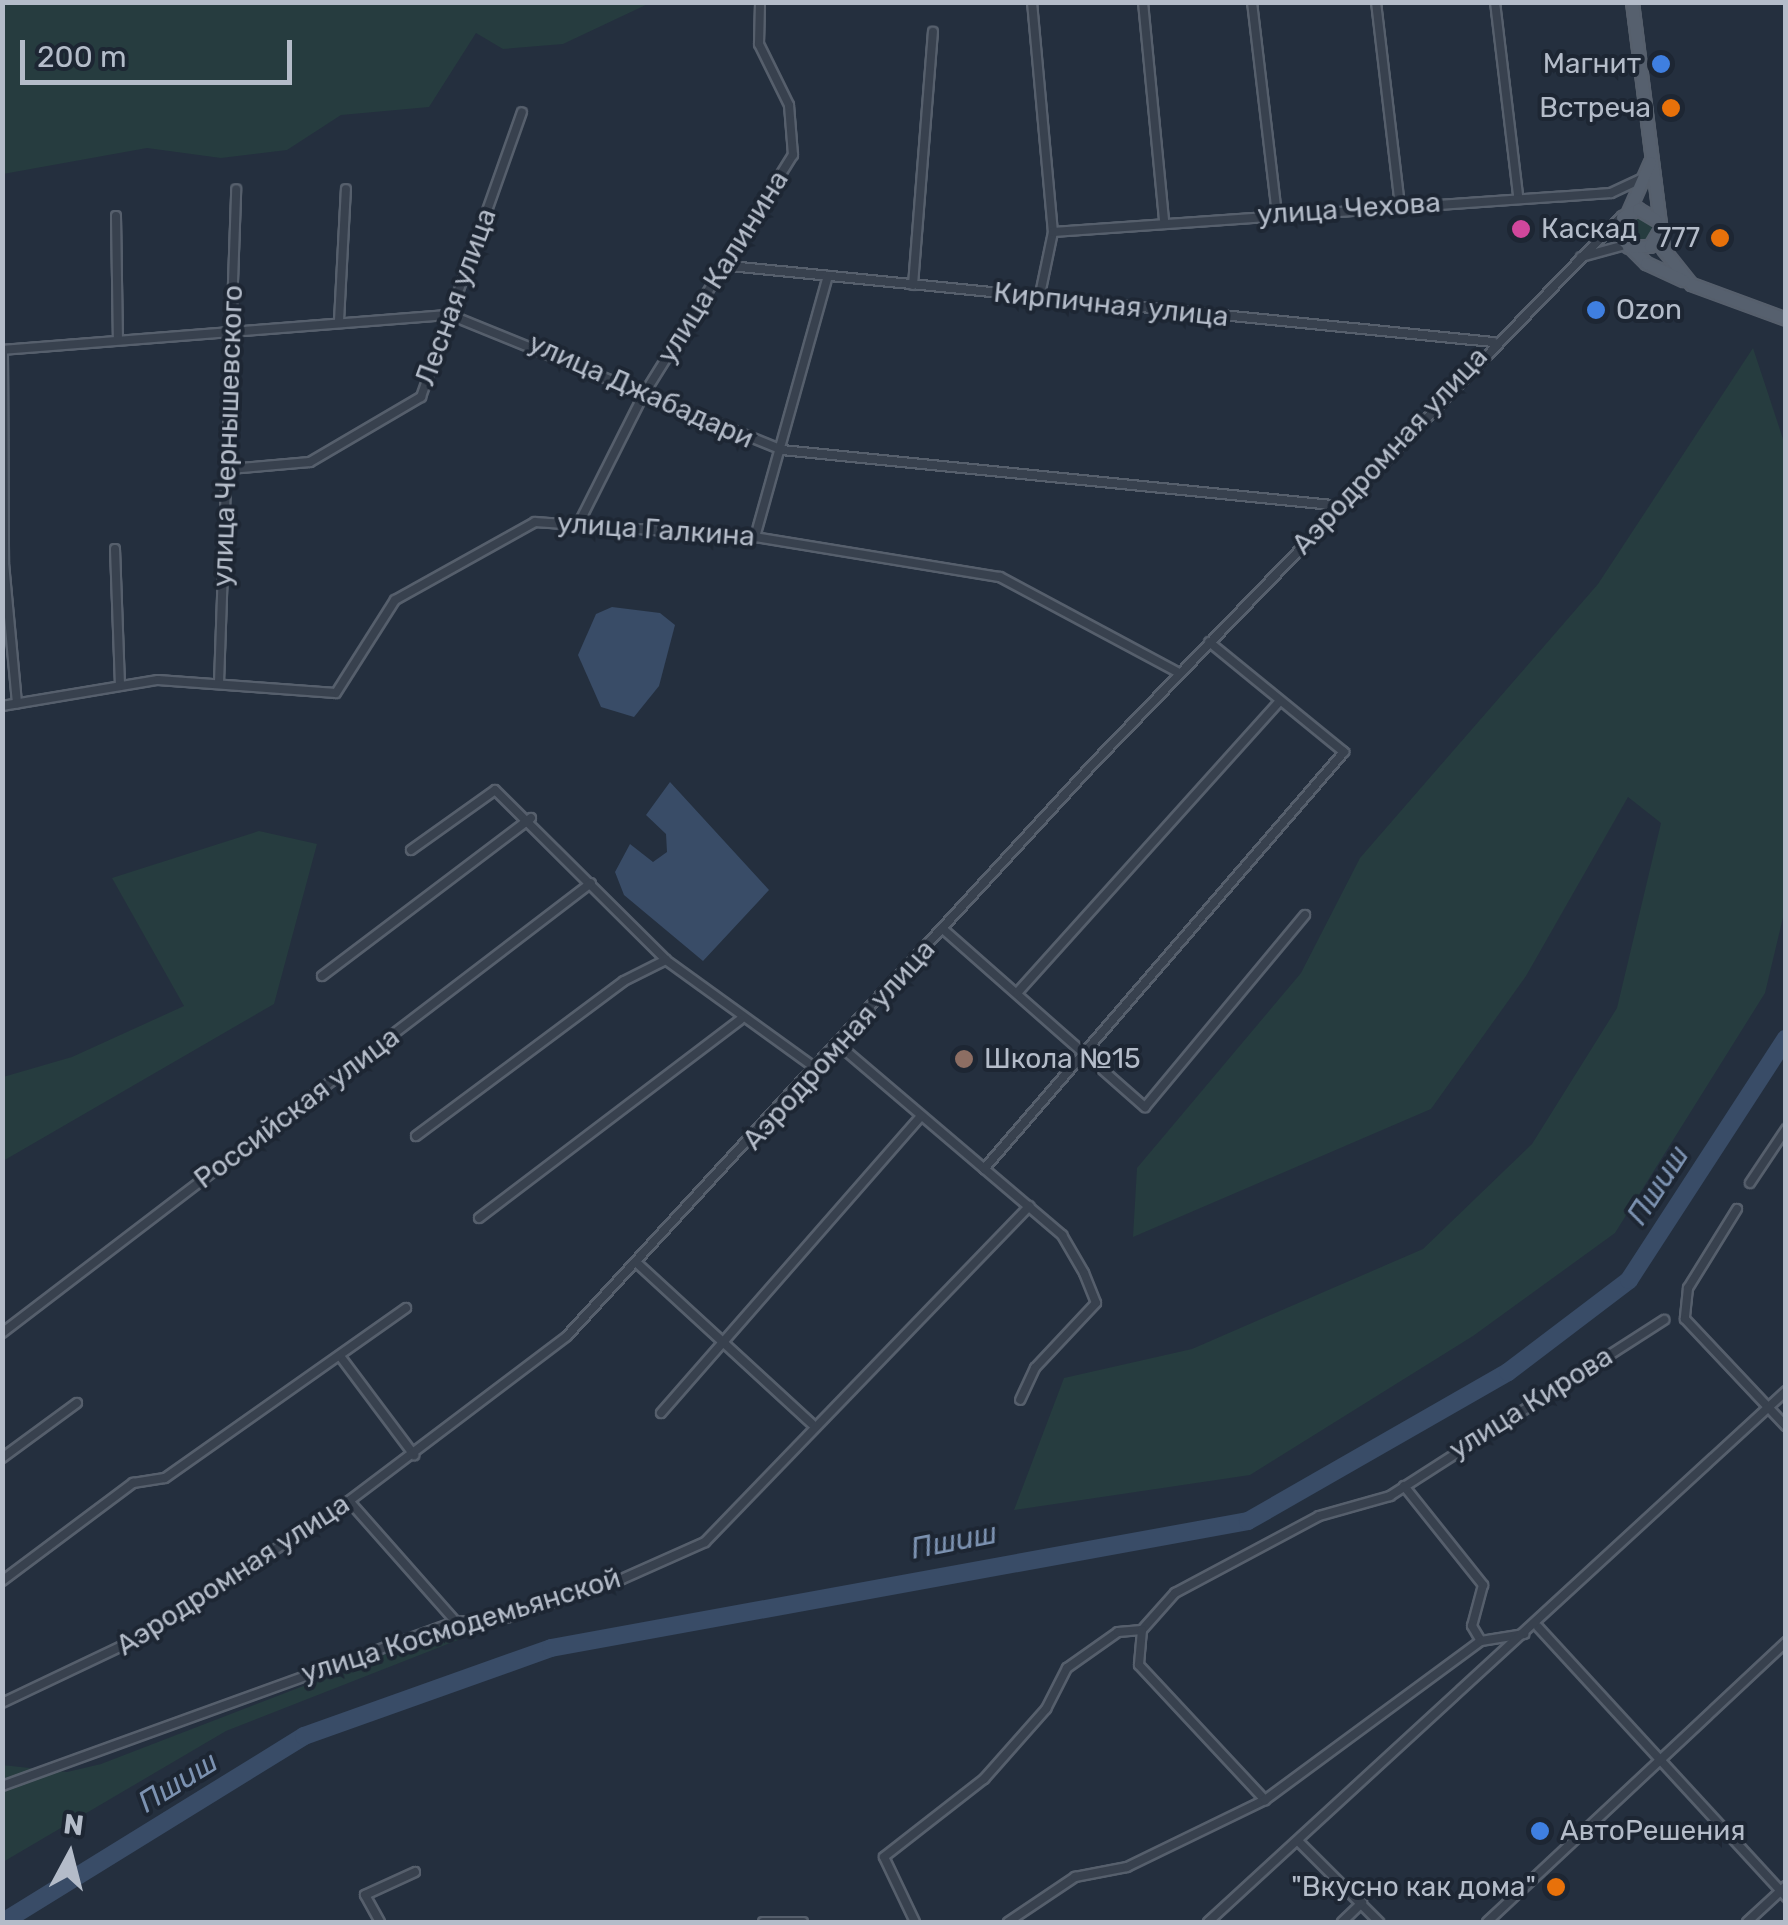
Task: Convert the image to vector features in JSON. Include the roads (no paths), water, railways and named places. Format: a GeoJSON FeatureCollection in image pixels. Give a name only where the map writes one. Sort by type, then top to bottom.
{"type":"FeatureCollection","features":[{"type":"Feature","properties":{"kind":"main road"},"geometry":{"type":"LineString","coordinates":[[1632,2],[1659,226],[1670,262],[1691,284]]}},
{"type":"Feature","properties":{"kind":"main road"},"geometry":{"type":"LineString","coordinates":[[1625,245],[1622,217],[1652,158]]}},
{"type":"Feature","properties":{"kind":"main road"},"geometry":{"type":"LineString","coordinates":[[1622,217],[1638,208],[1659,226]]}},
{"type":"Feature","properties":{"kind":"main road"},"geometry":{"type":"LineString","coordinates":[[1625,245],[1650,246],[1659,226]]}},
{"type":"Feature","properties":{"kind":"main road"},"geometry":{"type":"LineString","coordinates":[[1625,245],[1691,284],[1786,319]]}},
{"type":"Feature","properties":{"kind":"street","name":"улица Калинина"},"geometry":{"type":"LineString","coordinates":[[580,521],[644,394],[730,266],[793,155],[789,105],[759,44],[760,2]]}},
{"type":"Feature","properties":{"kind":"street"},"geometry":{"type":"LineString","coordinates":[[1032,2],[1053,232],[1040,299]]}},
{"type":"Feature","properties":{"kind":"street"},"geometry":{"type":"LineString","coordinates":[[1142,2],[1164,220]]}},
{"type":"Feature","properties":{"kind":"street"},"geometry":{"type":"LineString","coordinates":[[1252,2],[1276,214]]}},
{"type":"Feature","properties":{"kind":"street"},"geometry":{"type":"LineString","coordinates":[[1376,2],[1400,206]]}},
{"type":"Feature","properties":{"kind":"street"},"geometry":{"type":"LineString","coordinates":[[1495,2],[1518,196]]}},
{"type":"Feature","properties":{"kind":"street"},"geometry":{"type":"LineString","coordinates":[[913,286],[933,32]]}},
{"type":"Feature","properties":{"kind":"street","name":"Лесная улица"},"geometry":{"type":"LineString","coordinates":[[230,469],[310,462],[354,432],[398,418],[421,397],[522,112]]}},
{"type":"Feature","properties":{"kind":"street","name":"улица Чехова"},"geometry":{"type":"LineString","coordinates":[[1053,232],[1164,220],[1611,193],[1643,178]]}},
{"type":"Feature","properties":{"kind":"street","name":"улица Чернышевского"},"geometry":{"type":"LineString","coordinates":[[218,683],[230,469],[236,189]]}},
{"type":"Feature","properties":{"kind":"street"},"geometry":{"type":"LineString","coordinates":[[339,321],[346,189]]}},
{"type":"Feature","properties":{"kind":"street"},"geometry":{"type":"LineString","coordinates":[[116,216],[118,340]]}},
{"type":"Feature","properties":{"kind":"street","name":"Аэродромная улица"},"geometry":{"type":"LineString","coordinates":[[2,1702],[145,1634],[349,1502],[567,1336],[818,1070],[1179,674],[1572,260],[1622,217]]}},
{"type":"Feature","properties":{"kind":"street"},"geometry":{"type":"LineString","coordinates":[[1572,260],[1625,245]]}},
{"type":"Feature","properties":{"kind":"street","name":"Кирпичная улица"},"geometry":{"type":"LineString","coordinates":[[730,266],[1493,342]]}},
{"type":"Feature","properties":{"kind":"street"},"geometry":{"type":"LineString","coordinates":[[755,536],[828,276]]}},
{"type":"Feature","properties":{"kind":"street","name":"улица Джабадари"},"geometry":{"type":"LineString","coordinates":[[3,350],[450,315],[782,450],[1342,506]]}},
{"type":"Feature","properties":{"kind":"street"},"geometry":{"type":"LineString","coordinates":[[3,350],[4,563],[17,703]]}},
{"type":"Feature","properties":{"kind":"street","name":"улица Галкина"},"geometry":{"type":"LineString","coordinates":[[2,706],[120,686],[218,683],[336,693],[395,600],[496,538],[535,522],[580,521],[755,536],[1000,577],[1179,674]]}},
{"type":"Feature","properties":{"kind":"street"},"geometry":{"type":"LineString","coordinates":[[115,549],[120,686]]}},
{"type":"Feature","properties":{"kind":"street"},"geometry":{"type":"LineString","coordinates":[[984,1169],[1344,752],[1210,642]]}},
{"type":"Feature","properties":{"kind":"street"},"geometry":{"type":"LineString","coordinates":[[1017,993],[1279,702]]}},
{"type":"Feature","properties":{"kind":"street"},"geometry":{"type":"LineString","coordinates":[[411,850],[495,790],[531,818],[666,960],[740,1020],[818,1070]]}},
{"type":"Feature","properties":{"kind":"street"},"geometry":{"type":"LineString","coordinates":[[322,976],[531,818]]}},
{"type":"Feature","properties":{"kind":"street","name":"Российская улица"},"geometry":{"type":"LineString","coordinates":[[2,1333],[591,883]]}},
{"type":"Feature","properties":{"kind":"street"},"geometry":{"type":"LineString","coordinates":[[944,930],[1145,1108],[1306,915]]}},
{"type":"Feature","properties":{"kind":"street"},"geometry":{"type":"LineString","coordinates":[[416,1136],[624,981],[666,960]]}},
{"type":"Feature","properties":{"kind":"street"},"geometry":{"type":"LineString","coordinates":[[479,1218],[740,1020]]}},
{"type":"Feature","properties":{"kind":"street"},"geometry":{"type":"LineString","coordinates":[[840,1046],[1062,1235],[1096,1302],[1035,1368],[1020,1400]]}},
{"type":"Feature","properties":{"kind":"street"},"geometry":{"type":"LineString","coordinates":[[660,1413],[728,1344],[921,1116]]}},
{"type":"Feature","properties":{"kind":"street"},"geometry":{"type":"LineString","coordinates":[[1750,1182],[1786,1128]]}},
{"type":"Feature","properties":{"kind":"street","name":"улица Космодемьянской"},"geometry":{"type":"LineString","coordinates":[[2,1786],[456,1622],[506,1618],[706,1542],[812,1424],[1030,1206]]}},
{"type":"Feature","properties":{"kind":"street"},"geometry":{"type":"LineString","coordinates":[[1737,1209],[1688,1288],[1684,1319],[1786,1426]]}},
{"type":"Feature","properties":{"kind":"street"},"geometry":{"type":"LineString","coordinates":[[638,1264],[812,1424]]}},
{"type":"Feature","properties":{"kind":"street"},"geometry":{"type":"LineString","coordinates":[[2,1581],[133,1484],[152,1481],[406,1308]]}},
{"type":"Feature","properties":{"kind":"street","name":"улица Кирова"},"geometry":{"type":"LineString","coordinates":[[1142,1630],[1176,1593],[1319,1516],[1404,1486],[1664,1320]]}},
{"type":"Feature","properties":{"kind":"street"},"geometry":{"type":"LineString","coordinates":[[340,1356],[414,1456]]}},
{"type":"Feature","properties":{"kind":"street"},"geometry":{"type":"LineString","coordinates":[[1208,1922],[1538,1627],[1786,1391]]}},
{"type":"Feature","properties":{"kind":"street"},"geometry":{"type":"LineString","coordinates":[[2,1458],[77,1403]]}},
{"type":"Feature","properties":{"kind":"street"},"geometry":{"type":"LineString","coordinates":[[1404,1486],[1483,1585],[1472,1626],[1481,1640]]}},
{"type":"Feature","properties":{"kind":"street"},"geometry":{"type":"LineString","coordinates":[[349,1502],[456,1622]]}},
{"type":"Feature","properties":{"kind":"street"},"geometry":{"type":"LineString","coordinates":[[1538,1627],[1784,1891],[1748,1922]]}},
{"type":"Feature","properties":{"kind":"street"},"geometry":{"type":"LineString","coordinates":[[915,1922],[884,1858],[984,1780],[1046,1709],[1067,1668],[1102,1639],[1142,1630],[1139,1665],[1265,1800]]}},
{"type":"Feature","properties":{"kind":"street"},"geometry":{"type":"LineString","coordinates":[[1008,1922],[1076,1877],[1127,1867],[1265,1800],[1481,1640],[1526,1634]]}},
{"type":"Feature","properties":{"kind":"street"},"geometry":{"type":"LineString","coordinates":[[1487,1922],[1786,1642]]}},
{"type":"Feature","properties":{"kind":"street"},"geometry":{"type":"LineString","coordinates":[[1298,1841],[1378,1922]]}},
{"type":"Feature","properties":{"kind":"street"},"geometry":{"type":"LineString","coordinates":[[380,1922],[366,1895],[415,1872]]}},
{"type":"Feature","properties":{"kind":"street"},"geometry":{"type":"LineString","coordinates":[[1342,1922],[1362,1903]]}},
{"type":"Feature","properties":{"kind":"street"},"geometry":{"type":"LineString","coordinates":[[764,1922],[804,1922]]}},
{"type":"Feature","properties":{"kind":"water"},"geometry":{"type":"Polygon","coordinates":[[[612,607],[660,613],[675,625],[659,686],[634,717],[601,707],[578,655],[596,614],[612,607]]]}},
{"type":"Feature","properties":{"kind":"water"},"geometry":{"type":"Polygon","coordinates":[[[670,782],[769,890],[703,961],[624,895],[615,872],[630,844],[653,862],[667,852],[666,834],[646,815],[670,782]]]}},
{"type":"Feature","properties":{"kind":"waterway","name":"Пшиш"},"geometry":{"type":"LineString","coordinates":[[3,1922],[304,1736],[551,1648],[1248,1521],[1508,1372],[1629,1280],[1786,1038]]}},
{"type":"Feature","properties":{"kind":"place","name":"Магнит"},"geometry":{"type":"Point","coordinates":[1661,64]}},
{"type":"Feature","properties":{"kind":"place","name":"Встреча"},"geometry":{"type":"Point","coordinates":[1671,108]}},
{"type":"Feature","properties":{"kind":"place","name":"Каскад"},"geometry":{"type":"Point","coordinates":[1521,229]}},
{"type":"Feature","properties":{"kind":"place","name":"777"},"geometry":{"type":"Point","coordinates":[1720,238]}},
{"type":"Feature","properties":{"kind":"place","name":"Ozon"},"geometry":{"type":"Point","coordinates":[1596,310]}},
{"type":"Feature","properties":{"kind":"place","name":"Школа №15"},"geometry":{"type":"Point","coordinates":[964,1059]}},
{"type":"Feature","properties":{"kind":"place","name":"АвтоРешения"},"geometry":{"type":"Point","coordinates":[1540,1831]}},
{"type":"Feature","properties":{"kind":"place","name":"\"Вкусно как дома\""},"geometry":{"type":"Point","coordinates":[1556,1887]}}]}
